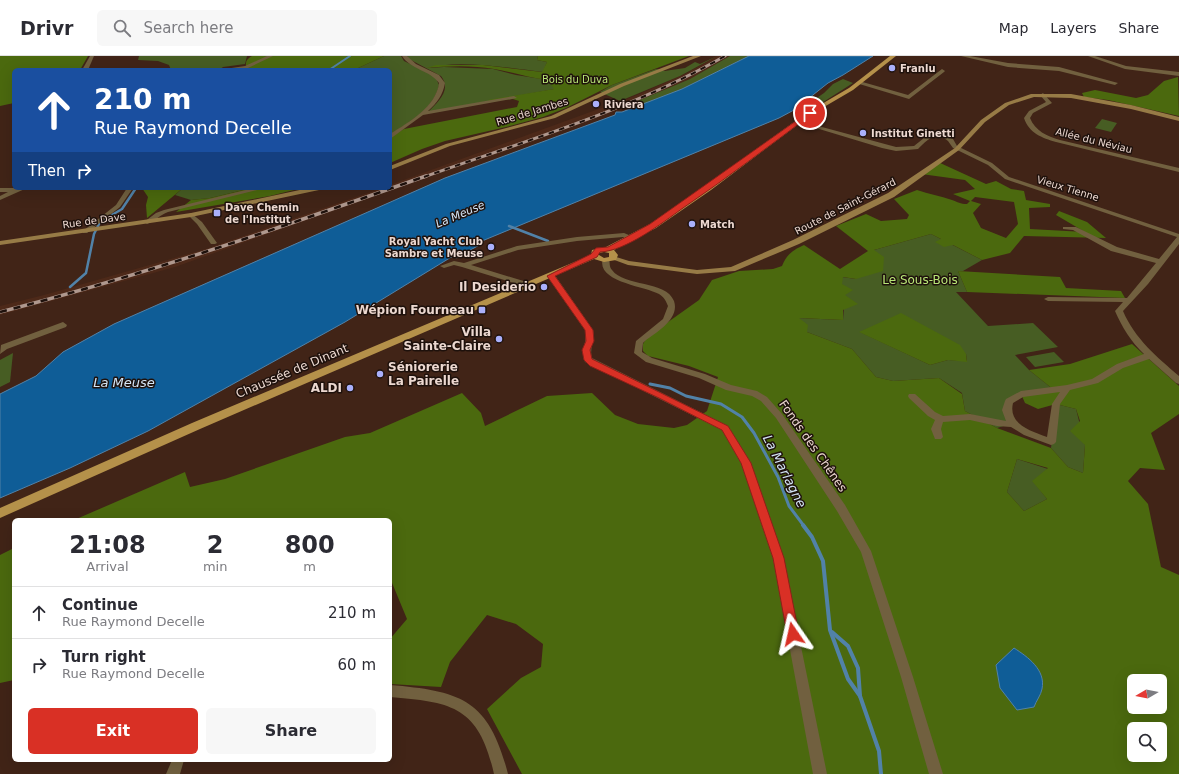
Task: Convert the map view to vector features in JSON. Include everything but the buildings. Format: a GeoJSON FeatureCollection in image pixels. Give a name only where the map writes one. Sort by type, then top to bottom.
{"type":"FeatureCollection","features":[{"type":"Feature","properties":{"kind":"main road","name":"Rue de Jambes"},"geometry":{"type":"LineString","coordinates":[[392,167],[448,145],[553,117],[622,85],[698,56]]}},
{"type":"Feature","properties":{"kind":"main road"},"geometry":{"type":"LineString","coordinates":[[595,256],[597,258],[609,259],[614,255],[613,252],[609,250],[632,238],[708,188],[798,122],[859,83],[893,56]]}},
{"type":"Feature","properties":{"kind":"main road","name":"Route de Saint-Gérard"},"geometry":{"type":"LineString","coordinates":[[609,259],[697,272],[732,269],[796,242],[891,195],[957,149],[983,121],[1007,104],[1034,95],[1070,96],[1131,107],[1179,119]]}},
{"type":"Feature","properties":{"kind":"main road"},"geometry":{"type":"LineString","coordinates":[[191,215],[310,190]]}},
{"type":"Feature","properties":{"kind":"main road","name":"Rue de Dave"},"geometry":{"type":"LineString","coordinates":[[0,243],[85,232],[191,215]]}},
{"type":"Feature","properties":{"kind":"main road","name":"Chaussée de Dinant"},"geometry":{"type":"LineString","coordinates":[[0,513],[196,426],[551,276],[595,256],[595,252],[598,250],[609,250]]}},
{"type":"Feature","properties":{"kind":"street"},"geometry":{"type":"LineString","coordinates":[[86,68],[92,56]]}},
{"type":"Feature","properties":{"kind":"street"},"geometry":{"type":"LineString","coordinates":[[238,68],[246,67],[271,56]]}},
{"type":"Feature","properties":{"kind":"street"},"geometry":{"type":"LineString","coordinates":[[392,136],[422,114],[440,96],[442,89],[442,82],[437,76],[407,61],[404,56]]}},
{"type":"Feature","properties":{"kind":"street"},"geometry":{"type":"LineString","coordinates":[[963,56],[1003,64],[1059,69],[1114,83]]}},
{"type":"Feature","properties":{"kind":"street"},"geometry":{"type":"LineString","coordinates":[[1003,64],[1005,56]]}},
{"type":"Feature","properties":{"kind":"street"},"geometry":{"type":"LineString","coordinates":[[1090,56],[1125,67],[1179,74]]}},
{"type":"Feature","properties":{"kind":"street"},"geometry":{"type":"LineString","coordinates":[[859,83],[909,97],[942,70]]}},
{"type":"Feature","properties":{"kind":"street","name":"Allée du Néviau"},"geometry":{"type":"LineString","coordinates":[[1043,96],[1049,103],[1031,112],[1027,118],[1029,124],[1040,133],[1058,141],[1179,170]]}},
{"type":"Feature","properties":{"kind":"street"},"geometry":{"type":"LineString","coordinates":[[422,114],[514,98]]}},
{"type":"Feature","properties":{"kind":"street"},"geometry":{"type":"LineString","coordinates":[[798,122],[896,149],[916,148],[921,141],[929,135],[941,134],[946,135],[957,149]]}},
{"type":"Feature","properties":{"kind":"street","name":"Vieux Tienne"},"geometry":{"type":"LineString","coordinates":[[957,149],[990,164],[1007,178],[1014,181],[1179,236]]}},
{"type":"Feature","properties":{"kind":"street"},"geometry":{"type":"LineString","coordinates":[[0,190],[12,189]]}},
{"type":"Feature","properties":{"kind":"street"},"geometry":{"type":"LineString","coordinates":[[0,198],[19,190]]}},
{"type":"Feature","properties":{"kind":"street"},"geometry":{"type":"LineString","coordinates":[[85,232],[118,206],[129,190]]}},
{"type":"Feature","properties":{"kind":"street"},"geometry":{"type":"LineString","coordinates":[[146,222],[158,214],[166,211],[254,190]]}},
{"type":"Feature","properties":{"kind":"street"},"geometry":{"type":"LineString","coordinates":[[191,215],[200,223],[212,243]]}},
{"type":"Feature","properties":{"kind":"street"},"geometry":{"type":"LineString","coordinates":[[1065,228],[1074,228],[1114,249],[1161,262]]}},
{"type":"Feature","properties":{"kind":"street"},"geometry":{"type":"LineString","coordinates":[[464,265],[518,248],[577,239],[624,235],[632,238]]}},
{"type":"Feature","properties":{"kind":"street"},"geometry":{"type":"LineString","coordinates":[[1179,239],[1145,282],[1119,311],[1123,322],[1136,340],[1179,381]]}},
{"type":"Feature","properties":{"kind":"street","name":"Fonds des Chênes"},"geometry":{"type":"LineString","coordinates":[[609,259],[606,267],[609,272],[621,280],[652,287],[668,297],[670,302],[671,309],[668,318],[642,339],[639,344],[638,353],[648,360],[702,376],[729,388],[754,393],[764,399],[779,416],[841,508],[866,551],[907,677],[936,774]]}},
{"type":"Feature","properties":{"kind":"street"},"geometry":{"type":"LineString","coordinates":[[444,266],[454,263],[464,265],[527,285]]}},
{"type":"Feature","properties":{"kind":"street"},"geometry":{"type":"LineString","coordinates":[[551,276],[589,330],[590,341],[586,350],[588,360],[593,364],[662,396],[725,428],[746,463],[778,558],[820,774]]}},
{"type":"Feature","properties":{"kind":"street"},"geometry":{"type":"LineString","coordinates":[[1048,299],[1128,300]]}},
{"type":"Feature","properties":{"kind":"street"},"geometry":{"type":"LineString","coordinates":[[1,347],[63,325]]}},
{"type":"Feature","properties":{"kind":"street"},"geometry":{"type":"LineString","coordinates":[[1067,388],[1056,404],[1051,442],[1018,428],[1006,413],[1006,407],[1009,401],[1021,394],[1067,388],[1094,381],[1120,366],[1150,355]]}},
{"type":"Feature","properties":{"kind":"street"},"geometry":{"type":"LineString","coordinates":[[912,396],[923,404],[928,412],[940,418],[972,417],[1006,425],[1013,423]]}},
{"type":"Feature","properties":{"kind":"street"},"geometry":{"type":"LineString","coordinates":[[938,437],[936,429],[940,418]]}},
{"type":"Feature","properties":{"kind":"street"},"geometry":{"type":"LineString","coordinates":[[392,691],[435,695],[459,705],[475,716],[486,731],[501,774]]}},
{"type":"Feature","properties":{"kind":"street"},"geometry":{"type":"LineString","coordinates":[[173,774],[177,762]]}},
{"type":"Feature","properties":{"kind":"shaded area"},"geometry":{"type":"Polygon","coordinates":[[[717,56],[730,56],[690,79],[618,109],[392,190],[392,184],[637,95],[687,73],[717,56]]]}},
{"type":"Feature","properties":{"kind":"shaded area"},"geometry":{"type":"Polygon","coordinates":[[[376,190],[391,190],[175,267],[0,315],[0,306],[206,249],[376,190]]]}},
{"type":"Feature","properties":{"kind":"green space"},"geometry":{"type":"Polygon","coordinates":[[[0,56],[88,56],[81,68],[12,68],[12,103],[0,106],[0,56]]]}},
{"type":"Feature","properties":{"kind":"green space"},"geometry":{"type":"Polygon","coordinates":[[[139,56],[247,56],[245,64],[222,68],[170,68],[169,65],[158,61],[138,60],[139,56]]]}},
{"type":"Feature","properties":{"kind":"green space"},"geometry":{"type":"Polygon","coordinates":[[[252,56],[384,56],[358,68],[246,68],[246,62],[252,56]]]}},
{"type":"Feature","properties":{"kind":"green space"},"geometry":{"type":"Polygon","coordinates":[[[384,56],[401,56],[404,61],[435,76],[439,85],[436,94],[426,108],[413,120],[392,134],[392,68],[358,68],[384,56]]]}},
{"type":"Feature","properties":{"kind":"green space"},"geometry":{"type":"Polygon","coordinates":[[[407,56],[538,56],[537,60],[547,62],[543,72],[469,64],[440,65],[427,68],[444,67],[493,69],[516,75],[548,80],[555,89],[428,112],[442,96],[445,86],[444,81],[441,76],[409,59],[407,56]]]}},
{"type":"Feature","properties":{"kind":"green space","name":"Bois du Duva"},"geometry":{"type":"Polygon","coordinates":[[[538,56],[689,56],[612,85],[566,108],[543,117],[445,141],[392,162],[392,136],[404,129],[517,107],[519,101],[513,99],[488,100],[554,89],[548,80],[494,69],[460,66],[426,68],[436,65],[483,65],[542,72],[547,62],[537,60],[538,56]]]}},
{"type":"Feature","properties":{"kind":"green space"},"geometry":{"type":"Polygon","coordinates":[[[717,56],[680,76],[620,101],[600,92],[612,85],[656,69],[665,71],[685,68],[695,62],[700,64],[717,56]]]}},
{"type":"Feature","properties":{"kind":"green space"},"geometry":{"type":"Polygon","coordinates":[[[730,56],[749,56],[682,89],[634,108],[628,105],[690,79],[730,56]]]}},
{"type":"Feature","properties":{"kind":"green space"},"geometry":{"type":"Polygon","coordinates":[[[1178,77],[1179,116],[1108,100],[1084,97],[1082,93],[1095,90],[1136,98],[1148,95],[1164,81],[1178,77]]]}},
{"type":"Feature","properties":{"kind":"green space"},"geometry":{"type":"Polygon","coordinates":[[[843,79],[853,83],[817,106],[811,102],[824,93],[833,84],[843,79]]]}},
{"type":"Feature","properties":{"kind":"green space"},"geometry":{"type":"Polygon","coordinates":[[[1102,119],[1117,123],[1111,132],[1095,128],[1102,119]]]}},
{"type":"Feature","properties":{"kind":"green space"},"geometry":{"type":"Polygon","coordinates":[[[938,162],[986,184],[996,181],[1011,189],[1024,191],[1026,200],[1050,204],[1050,207],[1029,208],[1030,229],[1085,232],[1056,215],[1059,211],[1087,222],[1106,238],[1024,236],[1010,253],[982,260],[953,245],[944,247],[935,242],[941,239],[931,234],[874,250],[884,257],[883,271],[856,279],[843,277],[842,284],[853,290],[845,295],[858,304],[843,310],[843,320],[799,318],[808,325],[807,332],[852,349],[876,377],[893,381],[939,378],[962,394],[965,411],[997,428],[1051,448],[1068,467],[1083,473],[1085,445],[1070,431],[1080,421],[1076,409],[1056,404],[1038,409],[1025,403],[1021,394],[1054,390],[1029,370],[1070,364],[1132,344],[1179,386],[1179,414],[1151,433],[1165,470],[1140,468],[1128,481],[1148,504],[1161,567],[1179,575],[1179,774],[522,774],[487,709],[521,678],[541,667],[543,644],[516,624],[487,615],[450,662],[441,687],[392,684],[392,637],[407,619],[392,583],[392,518],[79,518],[185,472],[190,487],[225,479],[345,437],[370,433],[462,393],[481,413],[485,426],[547,396],[592,393],[615,415],[638,424],[674,428],[687,425],[707,411],[718,377],[689,366],[648,356],[643,351],[643,344],[647,337],[699,300],[712,280],[739,271],[773,269],[782,266],[786,258],[791,253],[804,245],[840,269],[868,251],[836,226],[866,214],[881,221],[907,219],[909,215],[894,199],[917,190],[967,204],[970,201],[953,194],[975,189],[965,180],[921,174],[938,162]],[[975,197],[971,201],[981,204],[973,213],[981,228],[1006,238],[1018,224],[1014,202],[975,197]],[[1017,459],[1007,492],[1024,511],[1047,499],[1032,481],[1048,468],[1017,459]]]}},
{"type":"Feature","properties":{"kind":"green space"},"geometry":{"type":"Polygon","coordinates":[[[143,190],[181,190],[147,218],[146,205],[148,197],[143,190]]]}},
{"type":"Feature","properties":{"kind":"green space"},"geometry":{"type":"Polygon","coordinates":[[[181,190],[244,190],[210,198],[191,200],[175,195],[181,190]]]}},
{"type":"Feature","properties":{"kind":"green space"},"geometry":{"type":"Polygon","coordinates":[[[244,190],[294,190],[270,196],[176,212],[191,200],[210,198],[244,190]]]}},
{"type":"Feature","properties":{"kind":"green space","name":"Le Sous-Bois"},"geometry":{"type":"Polygon","coordinates":[[[931,234],[982,260],[963,271],[958,271],[967,292],[956,292],[988,326],[1033,323],[1058,347],[1015,355],[1029,370],[1054,390],[1021,394],[1009,401],[1013,423],[997,428],[965,411],[962,393],[939,378],[893,381],[876,377],[852,349],[807,332],[798,318],[843,320],[845,295],[842,277],[856,279],[874,250],[931,234]],[[860,332],[930,365],[948,360],[967,361],[966,354],[860,332]]]}},
{"type":"Feature","properties":{"kind":"green space"},"geometry":{"type":"Polygon","coordinates":[[[958,271],[1060,277],[1066,288],[1121,291],[1125,298],[967,292],[958,271]]]}},
{"type":"Feature","properties":{"kind":"green space"},"geometry":{"type":"Polygon","coordinates":[[[901,313],[960,345],[966,354],[967,362],[948,360],[930,365],[859,332],[901,313]]]}},
{"type":"Feature","properties":{"kind":"green space"},"geometry":{"type":"Polygon","coordinates":[[[1054,352],[1064,362],[1035,367],[1026,357],[1054,352]]]}},
{"type":"Feature","properties":{"kind":"green space"},"geometry":{"type":"Polygon","coordinates":[[[13,353],[10,382],[0,387],[0,360],[13,353]]]}},
{"type":"Feature","properties":{"kind":"green space"},"geometry":{"type":"Polygon","coordinates":[[[1056,404],[1076,409],[1085,445],[1083,473],[1068,467],[1051,448],[1056,404]]]}},
{"type":"Feature","properties":{"kind":"green space"},"geometry":{"type":"Polygon","coordinates":[[[1017,459],[1048,469],[1033,481],[1047,499],[1024,511],[1007,492],[1017,459]]]}},
{"type":"Feature","properties":{"kind":"green space"},"geometry":{"type":"Polygon","coordinates":[[[12,549],[12,680],[0,683],[0,555],[12,549]]]}},
{"type":"Feature","properties":{"kind":"water","name":"La Meuse"},"geometry":{"type":"Polygon","coordinates":[[[749,56],[873,56],[828,83],[794,110],[779,118],[482,241],[483,243],[456,258],[453,256],[345,322],[148,431],[70,468],[0,498],[0,394],[36,376],[63,352],[114,324],[445,178],[615,115],[616,112],[622,112],[682,89],[749,56]]]}},
{"type":"Feature","properties":{"kind":"water"},"geometry":{"type":"Polygon","coordinates":[[[1014,648],[1030,660],[1039,670],[1043,682],[1041,694],[1034,707],[1017,710],[1000,688],[996,665],[1014,648]]]}},
{"type":"Feature","properties":{"kind":"waterway"},"geometry":{"type":"LineString","coordinates":[[332,68],[350,56]]}},
{"type":"Feature","properties":{"kind":"waterway"},"geometry":{"type":"LineString","coordinates":[[70,287],[86,273],[94,234],[100,222],[122,209],[135,190]]}},
{"type":"Feature","properties":{"kind":"waterway","name":"La Marlagne"},"geometry":{"type":"LineString","coordinates":[[509,226],[548,241]]}},
{"type":"Feature","properties":{"kind":"waterway","name":"La Marlagne"},"geometry":{"type":"LineString","coordinates":[[650,384],[670,388],[686,396],[721,404],[742,417],[754,433],[778,477],[789,506],[804,526]]}},
{"type":"Feature","properties":{"kind":"waterway","name":"La Marlagne"},"geometry":{"type":"LineString","coordinates":[[803,525],[812,537],[823,561],[830,630],[848,679],[860,696]]}},
{"type":"Feature","properties":{"kind":"waterway","name":"La Marlagne"},"geometry":{"type":"LineString","coordinates":[[832,632],[848,646],[858,668],[860,696]]}},
{"type":"Feature","properties":{"kind":"waterway","name":"La Marlagne"},"geometry":{"type":"LineString","coordinates":[[860,696],[879,751],[881,774]]}},
{"type":"Feature","properties":{"kind":"railway"},"geometry":{"type":"LineString","coordinates":[[424,177],[615,109],[653,93],[725,56]]}},
{"type":"Feature","properties":{"kind":"railway"},"geometry":{"type":"LineString","coordinates":[[392,188],[426,176]]}},
{"type":"Feature","properties":{"kind":"railway"},"geometry":{"type":"LineString","coordinates":[[0,312],[54,298],[161,266],[386,190]]}},
{"type":"Feature","properties":{"kind":"place","name":"Franlu"},"geometry":{"type":"Point","coordinates":[892,68]}},
{"type":"Feature","properties":{"kind":"place","name":"Riviera"},"geometry":{"type":"Point","coordinates":[596,104]}},
{"type":"Feature","properties":{"kind":"place","name":"Institut Ginetti"},"geometry":{"type":"Point","coordinates":[863,133]}},
{"type":"Feature","properties":{"kind":"place","name":"Dave Chemin de l'Institut"},"geometry":{"type":"Point","coordinates":[217,213]}},
{"type":"Feature","properties":{"kind":"place","name":"Match"},"geometry":{"type":"Point","coordinates":[692,224]}},
{"type":"Feature","properties":{"kind":"place","name":"Royal Yacht Club Sambre et Meuse"},"geometry":{"type":"Point","coordinates":[491,247]}},
{"type":"Feature","properties":{"kind":"place","name":"Il Desiderio"},"geometry":{"type":"Point","coordinates":[544,287]}},
{"type":"Feature","properties":{"kind":"place","name":"Wépion Fourneau"},"geometry":{"type":"Point","coordinates":[482,310]}},
{"type":"Feature","properties":{"kind":"place","name":"Villa Sainte-Claire"},"geometry":{"type":"Point","coordinates":[499,339]}},
{"type":"Feature","properties":{"kind":"place","name":"Séniorerie La Pairelle"},"geometry":{"type":"Point","coordinates":[380,374]}},
{"type":"Feature","properties":{"kind":"place","name":"ALDI"},"geometry":{"type":"Point","coordinates":[350,388]}},
{"type":"Feature","properties":{"kind":"route"},"geometry":{"type":"LineString","coordinates":[[793,634],[778,558],[746,463],[725,428],[662,396],[593,364],[588,360],[586,350],[591,335],[589,330],[551,276],[595,256],[595,252],[598,250],[609,250],[653,226],[708,188],[752,154],[810,113]]}}]}
